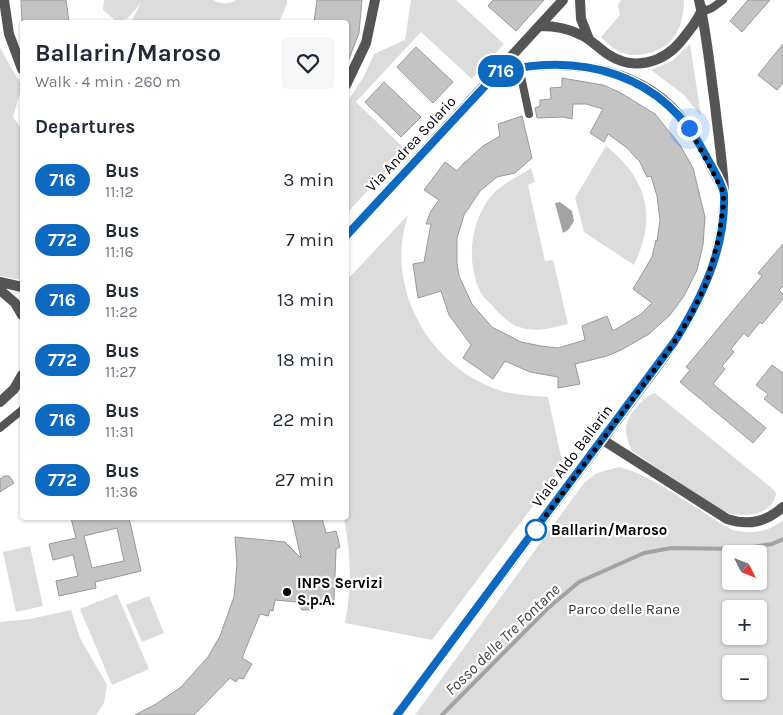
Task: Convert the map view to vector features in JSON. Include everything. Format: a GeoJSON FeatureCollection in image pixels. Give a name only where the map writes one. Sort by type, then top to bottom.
{"type":"FeatureCollection","features":[{"type":"Feature","properties":{"kind":"street"},"geometry":{"type":"LineString","coordinates":[[4,0],[9,34],[20,64]]}},
{"type":"Feature","properties":{"kind":"street"},"geometry":{"type":"LineString","coordinates":[[349,80],[366,43],[375,0]]}},
{"type":"Feature","properties":{"kind":"street","name":"Via Andrea Solario"},"geometry":{"type":"LineString","coordinates":[[349,233],[563,0]]}},
{"type":"Feature","properties":{"kind":"street"},"geometry":{"type":"LineString","coordinates":[[580,0],[580,14],[589,39]]}},
{"type":"Feature","properties":{"kind":"street","name":"Viale Aldo Ballarin"},"geometry":{"type":"LineString","coordinates":[[396,715],[603,440],[675,341],[699,300],[712,267],[724,193],[699,0]]}},
{"type":"Feature","properties":{"kind":"street","name":"Viale Aldo Ballarin"},"geometry":{"type":"LineString","coordinates":[[702,12],[703,0]]}},
{"type":"Feature","properties":{"kind":"street"},"geometry":{"type":"LineString","coordinates":[[540,26],[563,28],[589,39],[604,52],[621,61],[640,64],[654,61],[676,47],[702,12]]}},
{"type":"Feature","properties":{"kind":"street"},"geometry":{"type":"LineString","coordinates":[[498,72],[519,67],[547,64],[592,68],[637,83],[670,106],[694,136],[724,193]]}},
{"type":"Feature","properties":{"kind":"street"},"geometry":{"type":"LineString","coordinates":[[0,282],[20,286]]}},
{"type":"Feature","properties":{"kind":"street"},"geometry":{"type":"LineString","coordinates":[[0,290],[15,303],[20,312]]}},
{"type":"Feature","properties":{"kind":"street"},"geometry":{"type":"LineString","coordinates":[[0,402],[14,389],[20,378]]}},
{"type":"Feature","properties":{"kind":"street"},"geometry":{"type":"LineString","coordinates":[[603,440],[727,519],[747,523],[760,521],[783,507]]}},
{"type":"Feature","properties":{"kind":"lane"},"geometry":{"type":"LineString","coordinates":[[702,12],[723,0]]}},
{"type":"Feature","properties":{"kind":"lane"},"geometry":{"type":"LineString","coordinates":[[519,67],[529,114]]}},
{"type":"Feature","properties":{"kind":"lane"},"geometry":{"type":"LineString","coordinates":[[0,428],[20,412]]}},
{"type":"Feature","properties":{"kind":"green space"},"geometry":{"type":"Polygon","coordinates":[[[104,0],[213,0],[231,3],[236,0],[287,0],[280,20],[132,20],[141,3],[127,19],[115,20],[103,10],[104,0]]]}},
{"type":"Feature","properties":{"kind":"green space"},"geometry":{"type":"Polygon","coordinates":[[[411,0],[456,0],[504,44],[472,79],[421,32],[356,102],[406,150],[349,211],[349,99],[364,76],[374,54],[405,40],[411,0]]]}},
{"type":"Feature","properties":{"kind":"green space"},"geometry":{"type":"Polygon","coordinates":[[[621,0],[684,0],[682,19],[670,42],[655,51],[637,55],[628,55],[620,52],[608,44],[601,37],[620,15],[618,5],[621,0]]]}},
{"type":"Feature","properties":{"kind":"green space"},"geometry":{"type":"Polygon","coordinates":[[[690,44],[701,116],[684,95],[651,70],[672,61],[690,44]]]}},
{"type":"Feature","properties":{"kind":"green space"},"geometry":{"type":"Polygon","coordinates":[[[0,48],[20,83],[20,93],[13,117],[20,126],[20,280],[0,276],[0,48]]]}},
{"type":"Feature","properties":{"kind":"green space"},"geometry":{"type":"Polygon","coordinates":[[[606,146],[631,172],[644,200],[646,215],[645,231],[634,265],[584,232],[575,198],[606,146]]]}},
{"type":"Feature","properties":{"kind":"green space"},"geometry":{"type":"Polygon","coordinates":[[[531,168],[535,182],[528,185],[545,261],[553,260],[568,324],[537,330],[525,329],[506,320],[485,298],[476,280],[472,258],[476,224],[486,203],[501,187],[531,168]]]}},
{"type":"Feature","properties":{"kind":"green space"},"geometry":{"type":"Polygon","coordinates":[[[408,215],[402,241],[402,267],[407,293],[416,317],[430,339],[447,358],[468,375],[491,387],[526,396],[548,397],[563,466],[432,640],[345,623],[350,570],[344,520],[349,520],[349,278],[408,215]]]}},
{"type":"Feature","properties":{"kind":"green space"},"geometry":{"type":"Polygon","coordinates":[[[655,393],[774,490],[776,494],[768,508],[761,512],[745,515],[721,511],[632,451],[626,433],[627,422],[642,402],[655,393]]]}},
{"type":"Feature","properties":{"kind":"green space","name":"Parco delle Rane"},"geometry":{"type":"Polygon","coordinates":[[[619,467],[632,471],[661,486],[732,530],[747,532],[765,530],[783,520],[783,715],[415,715],[584,483],[597,473],[619,467]]]}},
{"type":"Feature","properties":{"kind":"green space"},"geometry":{"type":"Polygon","coordinates":[[[30,546],[43,606],[16,612],[3,552],[30,546]]]}},
{"type":"Feature","properties":{"kind":"green space"},"geometry":{"type":"Polygon","coordinates":[[[117,594],[149,669],[112,685],[80,609],[117,594]]]}},
{"type":"Feature","properties":{"kind":"green space"},"geometry":{"type":"Polygon","coordinates":[[[149,596],[164,633],[142,642],[126,605],[149,596]]]}},
{"type":"Feature","properties":{"kind":"green space"},"geometry":{"type":"Polygon","coordinates":[[[71,610],[80,638],[107,685],[104,703],[96,715],[0,715],[0,622],[30,619],[71,610]]]}},
{"type":"Feature","properties":{"kind":"shaded area"},"geometry":{"type":"Polygon","coordinates":[[[560,202],[572,211],[574,221],[569,229],[563,233],[555,203],[560,202]]]}},
{"type":"Feature","properties":{"kind":"building"},"geometry":{"type":"Polygon","coordinates":[[[21,0],[66,0],[69,20],[22,20],[21,0]]]}},
{"type":"Feature","properties":{"kind":"building"},"geometry":{"type":"Polygon","coordinates":[[[317,0],[362,0],[359,33],[349,59],[349,20],[314,20],[317,0]]]}},
{"type":"Feature","properties":{"kind":"building"},"geometry":{"type":"Polygon","coordinates":[[[493,0],[544,0],[516,31],[488,6],[493,0]]]}},
{"type":"Feature","properties":{"kind":"building"},"geometry":{"type":"Polygon","coordinates":[[[748,0],[770,0],[742,32],[730,21],[748,0]]]}},
{"type":"Feature","properties":{"kind":"building"},"geometry":{"type":"Polygon","coordinates":[[[783,44],[783,83],[777,90],[758,75],[783,44]]]}},
{"type":"Feature","properties":{"kind":"building"},"geometry":{"type":"Polygon","coordinates":[[[416,47],[453,82],[433,103],[397,67],[416,47]]]}},
{"type":"Feature","properties":{"kind":"building"},"geometry":{"type":"Polygon","coordinates":[[[562,78],[603,85],[621,93],[655,114],[680,145],[693,168],[705,217],[703,245],[697,270],[684,296],[670,315],[649,334],[621,350],[607,356],[575,364],[580,384],[558,388],[558,377],[530,372],[505,361],[493,379],[463,358],[471,345],[449,315],[441,291],[418,298],[413,264],[424,262],[431,224],[426,224],[431,211],[439,200],[424,190],[445,162],[457,171],[483,146],[500,136],[498,124],[522,116],[532,158],[515,173],[497,177],[480,191],[464,215],[457,238],[459,276],[472,304],[492,327],[521,342],[558,348],[585,340],[582,326],[607,316],[613,331],[641,314],[652,303],[633,289],[652,257],[657,241],[660,220],[657,196],[651,176],[647,177],[640,162],[626,147],[608,134],[604,142],[590,133],[603,109],[586,104],[573,104],[572,119],[563,117],[537,118],[535,108],[540,106],[540,100],[551,99],[550,88],[562,87],[562,78]]]}},
{"type":"Feature","properties":{"kind":"building"},"geometry":{"type":"Polygon","coordinates":[[[384,82],[421,117],[401,137],[365,102],[384,82]]]}},
{"type":"Feature","properties":{"kind":"building"},"geometry":{"type":"Polygon","coordinates":[[[783,244],[783,286],[779,290],[783,294],[783,299],[748,337],[744,333],[731,349],[734,352],[722,366],[725,369],[713,384],[766,428],[753,443],[680,382],[690,370],[686,367],[762,276],[758,273],[783,244]]]}},
{"type":"Feature","properties":{"kind":"building"},"geometry":{"type":"Polygon","coordinates":[[[772,365],[783,373],[783,414],[764,399],[768,394],[756,385],[772,365]]]}},
{"type":"Feature","properties":{"kind":"building"},"geometry":{"type":"Polygon","coordinates":[[[4,476],[9,476],[14,483],[0,492],[0,479],[4,476]]]}},
{"type":"Feature","properties":{"kind":"building"},"geometry":{"type":"Polygon","coordinates":[[[72,520],[129,520],[141,571],[95,582],[96,588],[59,596],[56,581],[78,576],[73,555],[53,560],[49,544],[76,538],[72,520]],[[117,528],[84,536],[92,568],[124,561],[117,528]]]}},
{"type":"Feature","properties":{"kind":"building"},"geometry":{"type":"Polygon","coordinates":[[[292,520],[323,520],[326,533],[336,531],[340,547],[336,549],[334,601],[314,602],[313,610],[302,610],[296,602],[275,600],[273,611],[270,610],[268,616],[260,614],[242,658],[252,664],[243,679],[239,678],[236,682],[230,678],[194,715],[135,715],[156,704],[181,687],[208,657],[220,636],[234,597],[237,564],[235,537],[285,542],[301,558],[292,520]]]}},
{"type":"Feature","properties":{"kind":"waterway","name":"Fosso delle Tre Fontane"},"geometry":{"type":"LineString","coordinates":[[442,715],[547,609],[579,582],[644,553],[671,548],[739,549],[772,544],[783,539]]}},
{"type":"Feature","properties":{"kind":"bus line","name":"716"},"geometry":{"type":"LineString","coordinates":[[349,233],[498,72],[529,65],[560,64],[592,68],[632,81],[651,91],[670,106],[685,122],[702,148],[724,193],[721,225],[712,267],[699,300],[675,341],[397,715]]}},
{"type":"Feature","properties":{"kind":"place","name":"Ballarin/Maroso"},"geometry":{"type":"Point","coordinates":[536,530]}},
{"type":"Feature","properties":{"kind":"place","name":"INPS Servizi S.p.A."},"geometry":{"type":"Point","coordinates":[287,592]}},
{"type":"Feature","properties":{"kind":"route"},"geometry":{"type":"LineString","coordinates":[[536,530],[533,533],[669,350],[689,319],[707,282],[721,225],[724,193],[702,148],[689,128]]}}]}
